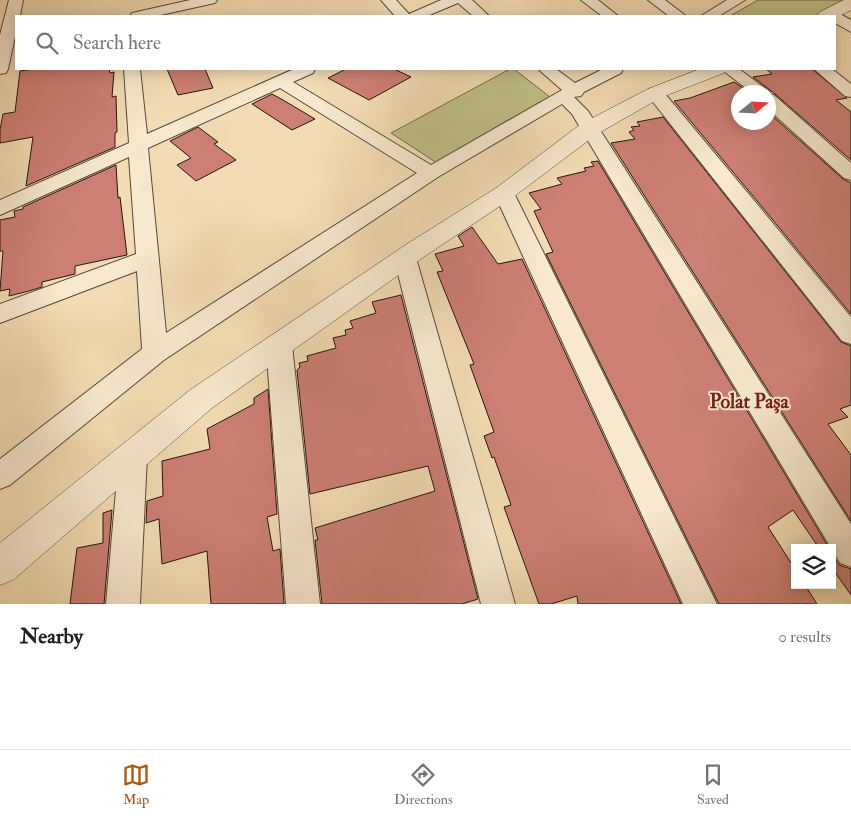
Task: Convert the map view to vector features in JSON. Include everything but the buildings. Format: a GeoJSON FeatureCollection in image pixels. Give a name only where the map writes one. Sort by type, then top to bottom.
{"type":"FeatureCollection","features":[{"type":"Feature","properties":{"kind":"street"},"geometry":{"type":"LineString","coordinates":[[0,1],[7,0]]}},
{"type":"Feature","properties":{"kind":"street"},"geometry":{"type":"LineString","coordinates":[[0,69],[16,0]]}},
{"type":"Feature","properties":{"kind":"street"},"geometry":{"type":"LineString","coordinates":[[131,14],[210,0]]}},
{"type":"Feature","properties":{"kind":"street"},"geometry":{"type":"LineString","coordinates":[[388,0],[402,15]]}},
{"type":"Feature","properties":{"kind":"street"},"geometry":{"type":"LineString","coordinates":[[417,15],[454,0]]}},
{"type":"Feature","properties":{"kind":"street"},"geometry":{"type":"LineString","coordinates":[[463,0],[481,15]]}},
{"type":"Feature","properties":{"kind":"street"},"geometry":{"type":"LineString","coordinates":[[588,0],[610,15]]}},
{"type":"Feature","properties":{"kind":"street"},"geometry":{"type":"LineString","coordinates":[[655,0],[678,15]]}},
{"type":"Feature","properties":{"kind":"street"},"geometry":{"type":"LineString","coordinates":[[710,15],[729,2]]}},
{"type":"Feature","properties":{"kind":"street"},"geometry":{"type":"LineString","coordinates":[[828,15],[851,3]]}},
{"type":"Feature","properties":{"kind":"street"},"geometry":{"type":"LineString","coordinates":[[836,19],[851,27]]}},
{"type":"Feature","properties":{"kind":"street"},"geometry":{"type":"LineString","coordinates":[[132,70],[155,353]]}},
{"type":"Feature","properties":{"kind":"street"},"geometry":{"type":"LineString","coordinates":[[0,208],[305,70]]}},
{"type":"Feature","properties":{"kind":"street"},"geometry":{"type":"LineString","coordinates":[[547,70],[569,94],[851,552]]}},
{"type":"Feature","properties":{"kind":"street"},"geometry":{"type":"LineString","coordinates":[[0,476],[155,353],[431,173],[613,70]]}},
{"type":"Feature","properties":{"kind":"street"},"geometry":{"type":"LineString","coordinates":[[0,567],[201,399],[405,258],[504,193],[589,129],[655,93],[714,70]]}},
{"type":"Feature","properties":{"kind":"street"},"geometry":{"type":"LineString","coordinates":[[730,70],[751,85]]}},
{"type":"Feature","properties":{"kind":"street"},"geometry":{"type":"LineString","coordinates":[[823,70],[851,92]]}},
{"type":"Feature","properties":{"kind":"street"},"geometry":{"type":"LineString","coordinates":[[282,82],[431,173]]}},
{"type":"Feature","properties":{"kind":"street"},"geometry":{"type":"LineString","coordinates":[[655,93],[851,334]]}},
{"type":"Feature","properties":{"kind":"street"},"geometry":{"type":"LineString","coordinates":[[776,106],[850,171]]}},
{"type":"Feature","properties":{"kind":"street"},"geometry":{"type":"LineString","coordinates":[[504,193],[700,604]]}},
{"type":"Feature","properties":{"kind":"street"},"geometry":{"type":"LineString","coordinates":[[0,314],[148,258]]}},
{"type":"Feature","properties":{"kind":"street"},"geometry":{"type":"LineString","coordinates":[[405,258],[498,604]]}},
{"type":"Feature","properties":{"kind":"street"},"geometry":{"type":"LineString","coordinates":[[279,345],[303,604]]}},
{"type":"Feature","properties":{"kind":"street"},"geometry":{"type":"LineString","coordinates":[[123,604],[133,456]]}},
{"type":"Feature","properties":{"kind":"shaded area"},"geometry":{"type":"Polygon","coordinates":[[[758,0],[850,0],[819,15],[732,15],[758,0]]]}},
{"type":"Feature","properties":{"kind":"shaded area"},"geometry":{"type":"Polygon","coordinates":[[[508,70],[515,70],[550,97],[437,163],[391,133],[508,70]]]}},
{"type":"Feature","properties":{"kind":"district","name":"Polat Paşa"},"geometry":{"type":"Point","coordinates":[749,401]}}]}
